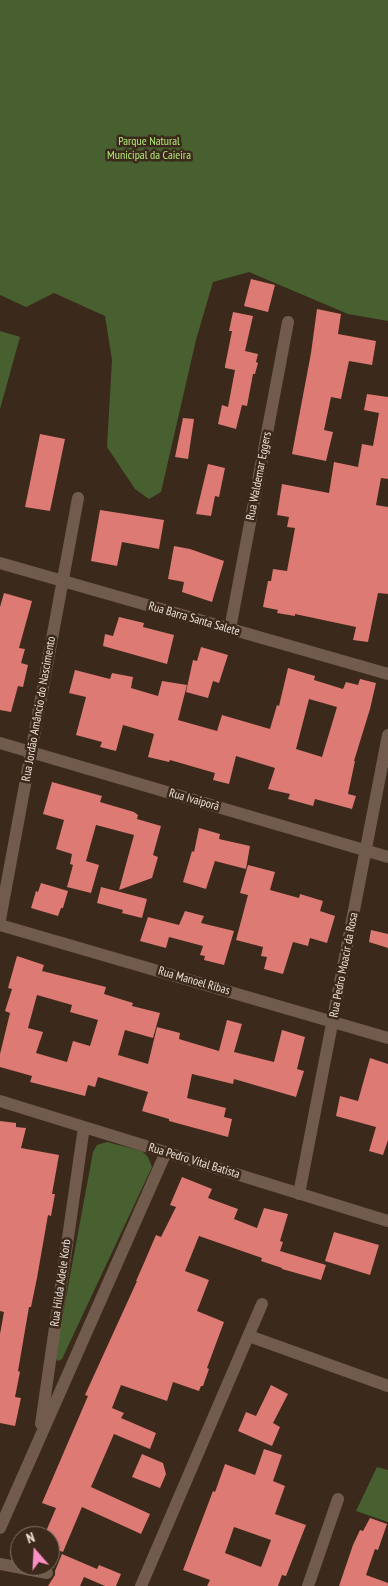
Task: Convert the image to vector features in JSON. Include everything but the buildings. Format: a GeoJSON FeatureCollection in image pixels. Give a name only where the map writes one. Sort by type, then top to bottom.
{"type":"FeatureCollection","features":[{"type":"Feature","properties":{"kind":"street","name":"Rua Waldemar Eggers"},"geometry":{"type":"LineString","coordinates":[[230,629],[288,322]]}},
{"type":"Feature","properties":{"kind":"street","name":"Rua Jordão Amâncio do Nascimento"},"geometry":{"type":"LineString","coordinates":[[0,920],[78,498]]}},
{"type":"Feature","properties":{"kind":"street","name":"Rua Barra Santa Salete"},"geometry":{"type":"LineString","coordinates":[[0,563],[388,674]]}},
{"type":"Feature","properties":{"kind":"street","name":"Rua Pedro Moacir da Rosa"},"geometry":{"type":"LineString","coordinates":[[299,1194],[388,735]]}},
{"type":"Feature","properties":{"kind":"street","name":"Rua Ivaiporã"},"geometry":{"type":"LineString","coordinates":[[0,744],[388,857]]}},
{"type":"Feature","properties":{"kind":"street","name":"Rua Manoel Ribas"},"geometry":{"type":"LineString","coordinates":[[0,925],[388,1038]]}},
{"type":"Feature","properties":{"kind":"street","name":"Rua Pedro Vital Batista"},"geometry":{"type":"LineString","coordinates":[[0,1101],[388,1221]]}},
{"type":"Feature","properties":{"kind":"street","name":"Rua Hilda Adele Korb"},"geometry":{"type":"LineString","coordinates":[[39,1439],[84,1127]]}},
{"type":"Feature","properties":{"kind":"street"},"geometry":{"type":"LineString","coordinates":[[0,1528],[166,1152]]}},
{"type":"Feature","properties":{"kind":"street"},"geometry":{"type":"LineString","coordinates":[[142,1586],[262,1304]]}},
{"type":"Feature","properties":{"kind":"street"},"geometry":{"type":"LineString","coordinates":[[249,1336],[388,1386]]}},
{"type":"Feature","properties":{"kind":"street"},"geometry":{"type":"LineString","coordinates":[[308,1586],[338,1499]]}},
{"type":"Feature","properties":{"kind":"green space","name":"Parque Natural Municipal da Caieira"},"geometry":{"type":"Polygon","coordinates":[[[0,0],[388,0],[388,321],[348,314],[249,272],[213,282],[196,340],[161,492],[149,499],[135,489],[107,447],[112,360],[105,316],[54,293],[26,307],[0,295],[0,0]]]}},
{"type":"Feature","properties":{"kind":"green space"},"geometry":{"type":"Polygon","coordinates":[[[0,331],[20,337],[0,409],[0,331]]]}},
{"type":"Feature","properties":{"kind":"green space"},"geometry":{"type":"Polygon","coordinates":[[[107,1142],[142,1151],[148,1157],[152,1167],[62,1359],[58,1361],[55,1357],[93,1152],[97,1145],[107,1142]]]}},
{"type":"Feature","properties":{"kind":"green space"},"geometry":{"type":"Polygon","coordinates":[[[377,1467],[388,1470],[388,1522],[356,1511],[377,1467]]]}}]}
